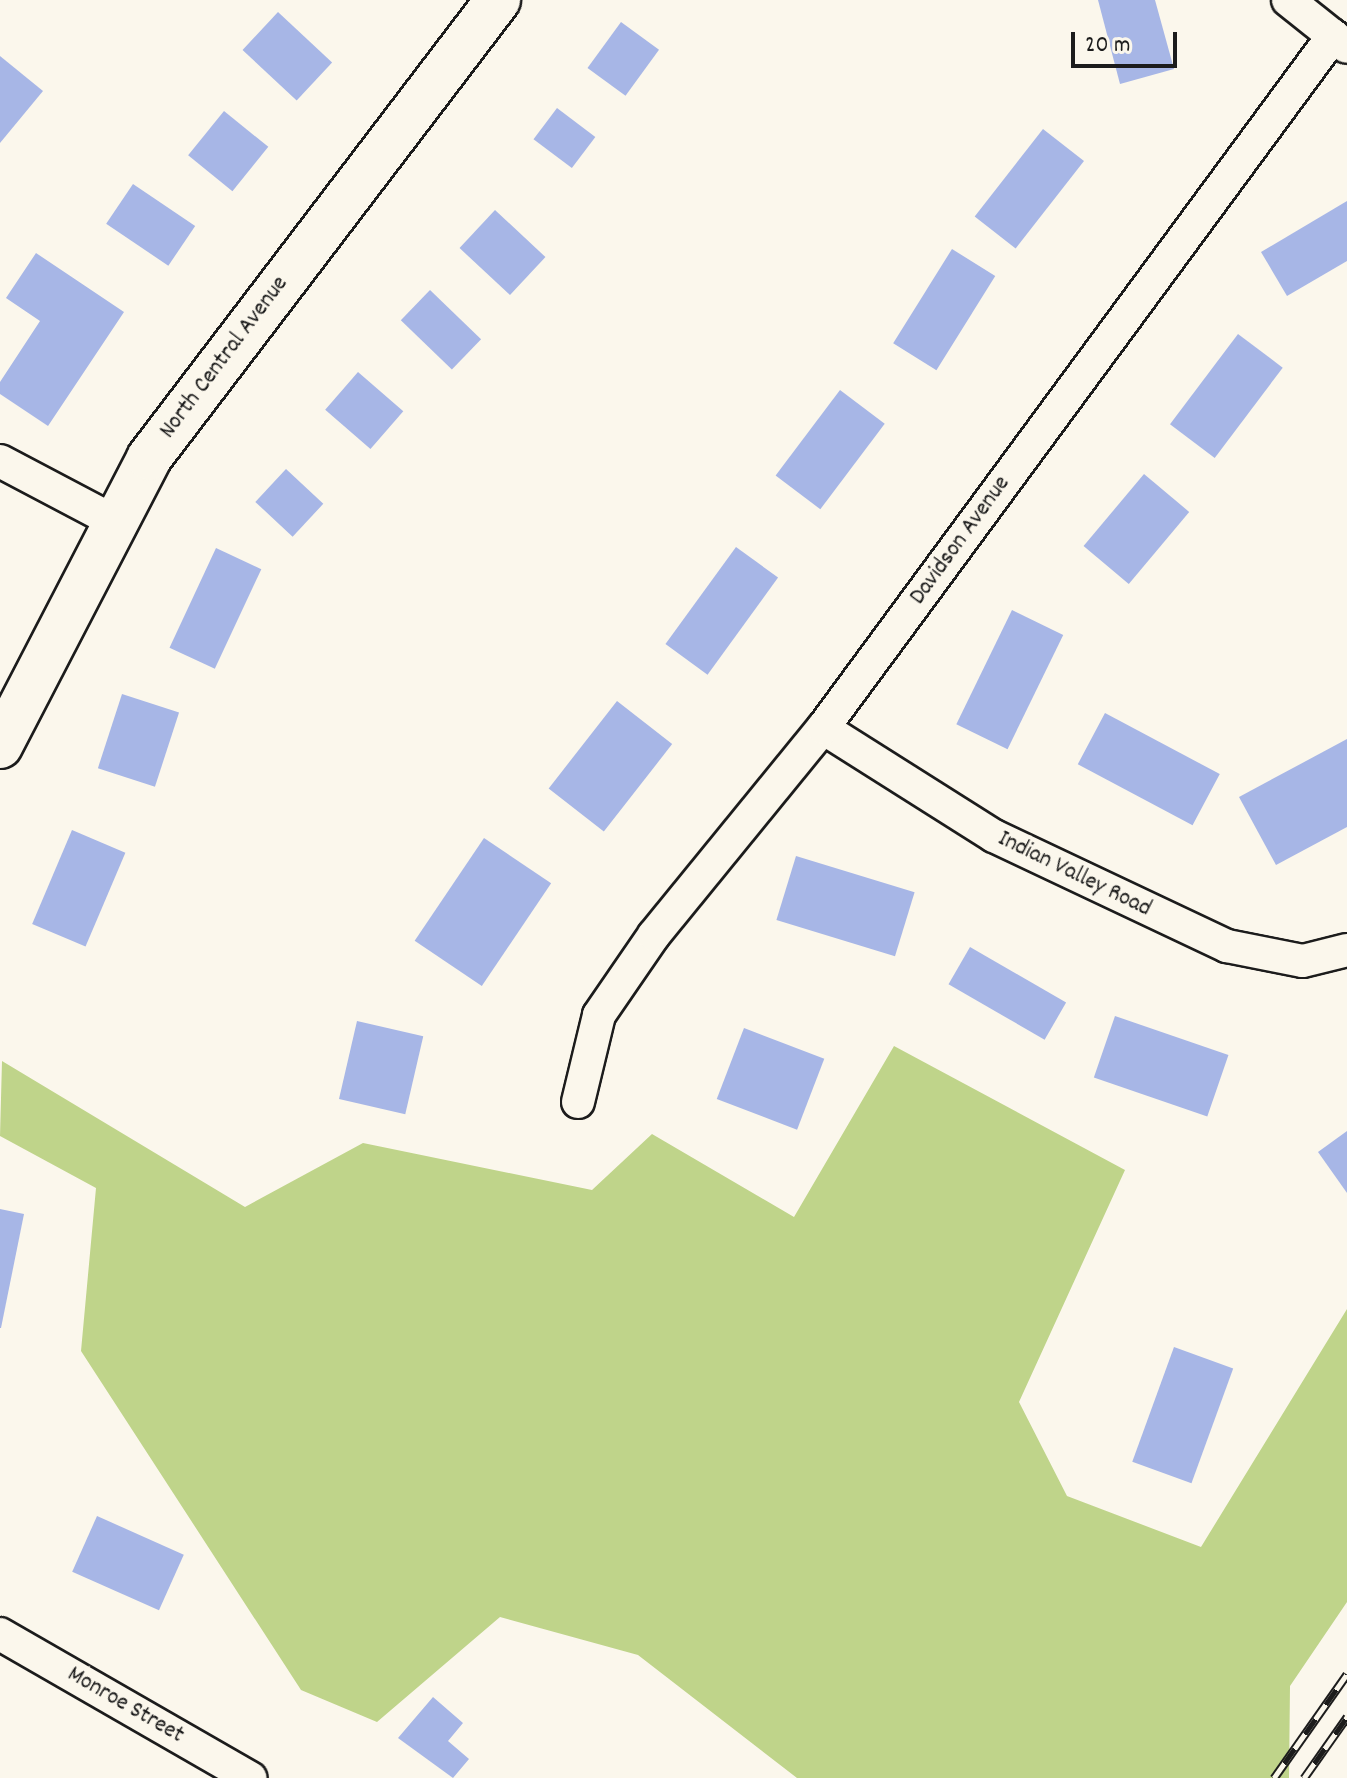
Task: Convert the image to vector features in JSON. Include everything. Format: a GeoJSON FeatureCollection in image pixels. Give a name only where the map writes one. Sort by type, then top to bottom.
{"type":"FeatureCollection","features":[{"type":"Feature","properties":{"kind":"main road","name":"North Central Avenue"},"geometry":{"type":"LineString","coordinates":[[0,746],[112,520],[149,458],[498,0]]}},
{"type":"Feature","properties":{"kind":"street","name":"Davidson Avenue"},"geometry":{"type":"LineString","coordinates":[[578,1102],[599,1015],[654,935],[823,728],[1340,41],[1288,0]]}},
{"type":"Feature","properties":{"kind":"street"},"geometry":{"type":"LineString","coordinates":[[0,461],[112,520]]}},
{"type":"Feature","properties":{"kind":"street","name":"Indian Valley Road"},"geometry":{"type":"LineString","coordinates":[[823,728],[994,836],[1227,946],[1303,961],[1347,950]]}},
{"type":"Feature","properties":{"kind":"street","name":"Monroe Street"},"geometry":{"type":"LineString","coordinates":[[0,1634],[235,1774]]}},
{"type":"Feature","properties":{"kind":"green space"},"geometry":{"type":"Polygon","coordinates":[[[894,1046],[1125,1170],[1019,1402],[1067,1496],[1201,1547],[1347,1309],[1347,1602],[1290,1686],[1289,1778],[797,1778],[638,1655],[500,1617],[377,1722],[301,1690],[81,1351],[96,1188],[0,1136],[2,1061],[245,1207],[363,1143],[592,1190],[652,1134],[794,1217],[894,1046]]]}},
{"type":"Feature","properties":{"kind":"building"},"geometry":{"type":"Polygon","coordinates":[[[1098,0],[1155,0],[1174,69],[1120,84],[1098,0]]]}},
{"type":"Feature","properties":{"kind":"building"},"geometry":{"type":"Polygon","coordinates":[[[278,12],[332,62],[297,100],[243,50],[278,12]]]}},
{"type":"Feature","properties":{"kind":"building"},"geometry":{"type":"Polygon","coordinates":[[[621,22],[659,50],[626,96],[587,68],[621,22]]]}},
{"type":"Feature","properties":{"kind":"building"},"geometry":{"type":"Polygon","coordinates":[[[0,56],[43,91],[0,143],[0,56]]]}},
{"type":"Feature","properties":{"kind":"building"},"geometry":{"type":"Polygon","coordinates":[[[557,108],[595,137],[572,168],[534,139],[557,108]]]}},
{"type":"Feature","properties":{"kind":"building"},"geometry":{"type":"Polygon","coordinates":[[[224,111],[268,147],[232,191],[188,155],[224,111]]]}},
{"type":"Feature","properties":{"kind":"building"},"geometry":{"type":"Polygon","coordinates":[[[1043,129],[1084,161],[1016,248],[975,216],[1043,129]]]}},
{"type":"Feature","properties":{"kind":"building"},"geometry":{"type":"Polygon","coordinates":[[[133,184],[195,226],[168,266],[106,224],[133,184]]]}},
{"type":"Feature","properties":{"kind":"building"},"geometry":{"type":"Polygon","coordinates":[[[1347,201],[1347,261],[1287,296],[1261,252],[1347,201]]]}},
{"type":"Feature","properties":{"kind":"building"},"geometry":{"type":"Polygon","coordinates":[[[495,210],[545,257],[510,295],[460,248],[495,210]]]}},
{"type":"Feature","properties":{"kind":"building"},"geometry":{"type":"Polygon","coordinates":[[[952,249],[995,276],[936,370],[893,343],[952,249]]]}},
{"type":"Feature","properties":{"kind":"building"},"geometry":{"type":"Polygon","coordinates":[[[36,253],[124,312],[48,426],[0,394],[0,382],[40,321],[6,298],[36,253]]]}},
{"type":"Feature","properties":{"kind":"building"},"geometry":{"type":"Polygon","coordinates":[[[430,290],[481,339],[452,370],[401,320],[430,290]]]}},
{"type":"Feature","properties":{"kind":"building"},"geometry":{"type":"Polygon","coordinates":[[[1238,334],[1283,368],[1215,458],[1170,424],[1238,334]]]}},
{"type":"Feature","properties":{"kind":"building"},"geometry":{"type":"Polygon","coordinates":[[[358,372],[403,411],[370,449],[325,410],[358,372]]]}},
{"type":"Feature","properties":{"kind":"building"},"geometry":{"type":"Polygon","coordinates":[[[840,390],[885,424],[820,509],[776,475],[840,390]]]}},
{"type":"Feature","properties":{"kind":"building"},"geometry":{"type":"Polygon","coordinates":[[[286,469],[323,504],[293,537],[255,502],[286,469]]]}},
{"type":"Feature","properties":{"kind":"building"},"geometry":{"type":"Polygon","coordinates":[[[1144,474],[1189,512],[1129,584],[1084,546],[1144,474]]]}},
{"type":"Feature","properties":{"kind":"building"},"geometry":{"type":"Polygon","coordinates":[[[736,547],[778,578],[708,675],[665,644],[736,547]]]}},
{"type":"Feature","properties":{"kind":"building"},"geometry":{"type":"Polygon","coordinates":[[[216,548],[261,569],[215,669],[170,648],[216,548]]]}},
{"type":"Feature","properties":{"kind":"building"},"geometry":{"type":"Polygon","coordinates":[[[1012,610],[1063,635],[1008,749],[956,724],[1012,610]]]}},
{"type":"Feature","properties":{"kind":"building"},"geometry":{"type":"Polygon","coordinates":[[[122,694],[179,713],[155,787],[98,768],[122,694]]]}},
{"type":"Feature","properties":{"kind":"building"},"geometry":{"type":"Polygon","coordinates":[[[617,701],[672,744],[604,832],[549,788],[617,701]]]}},
{"type":"Feature","properties":{"kind":"building"},"geometry":{"type":"Polygon","coordinates":[[[1105,713],[1220,774],[1193,825],[1078,764],[1105,713]]]}},
{"type":"Feature","properties":{"kind":"building"},"geometry":{"type":"Polygon","coordinates":[[[1347,739],[1347,827],[1276,865],[1239,797],[1347,739]]]}},
{"type":"Feature","properties":{"kind":"building"},"geometry":{"type":"Polygon","coordinates":[[[72,830],[125,853],[86,947],[32,924],[72,830]]]}},
{"type":"Feature","properties":{"kind":"building"},"geometry":{"type":"Polygon","coordinates":[[[484,838],[551,883],[482,986],[415,941],[484,838]]]}},
{"type":"Feature","properties":{"kind":"building"},"geometry":{"type":"Polygon","coordinates":[[[796,856],[915,892],[895,956],[776,920],[796,856]]]}},
{"type":"Feature","properties":{"kind":"building"},"geometry":{"type":"Polygon","coordinates":[[[970,947],[1066,1002],[1045,1040],[948,984],[970,947]]]}},
{"type":"Feature","properties":{"kind":"building"},"geometry":{"type":"Polygon","coordinates":[[[1115,1016],[1228,1055],[1207,1117],[1094,1077],[1115,1016]]]}},
{"type":"Feature","properties":{"kind":"building"},"geometry":{"type":"Polygon","coordinates":[[[357,1021],[423,1036],[405,1114],[339,1099],[357,1021]]]}},
{"type":"Feature","properties":{"kind":"building"},"geometry":{"type":"Polygon","coordinates":[[[744,1028],[824,1059],[797,1130],[717,1099],[744,1028]]]}},
{"type":"Feature","properties":{"kind":"building"},"geometry":{"type":"Polygon","coordinates":[[[1347,1131],[1347,1193],[1318,1152],[1347,1131]]]}},
{"type":"Feature","properties":{"kind":"building"},"geometry":{"type":"Polygon","coordinates":[[[0,1209],[24,1214],[1,1328],[0,1328],[0,1209]]]}},
{"type":"Feature","properties":{"kind":"building"},"geometry":{"type":"Polygon","coordinates":[[[1174,1347],[1233,1369],[1191,1483],[1132,1462],[1174,1347]]]}},
{"type":"Feature","properties":{"kind":"building"},"geometry":{"type":"Polygon","coordinates":[[[97,1516],[184,1555],[159,1610],[72,1572],[97,1516]]]}},
{"type":"Feature","properties":{"kind":"building"},"geometry":{"type":"Polygon","coordinates":[[[433,1697],[463,1723],[448,1741],[469,1759],[453,1778],[398,1738],[433,1697]]]}},
{"type":"Feature","properties":{"kind":"railway"},"geometry":{"type":"LineString","coordinates":[[1274,1778],[1347,1674]]}},
{"type":"Feature","properties":{"kind":"railway"},"geometry":{"type":"LineString","coordinates":[[1304,1778],[1347,1717]]}}]}
